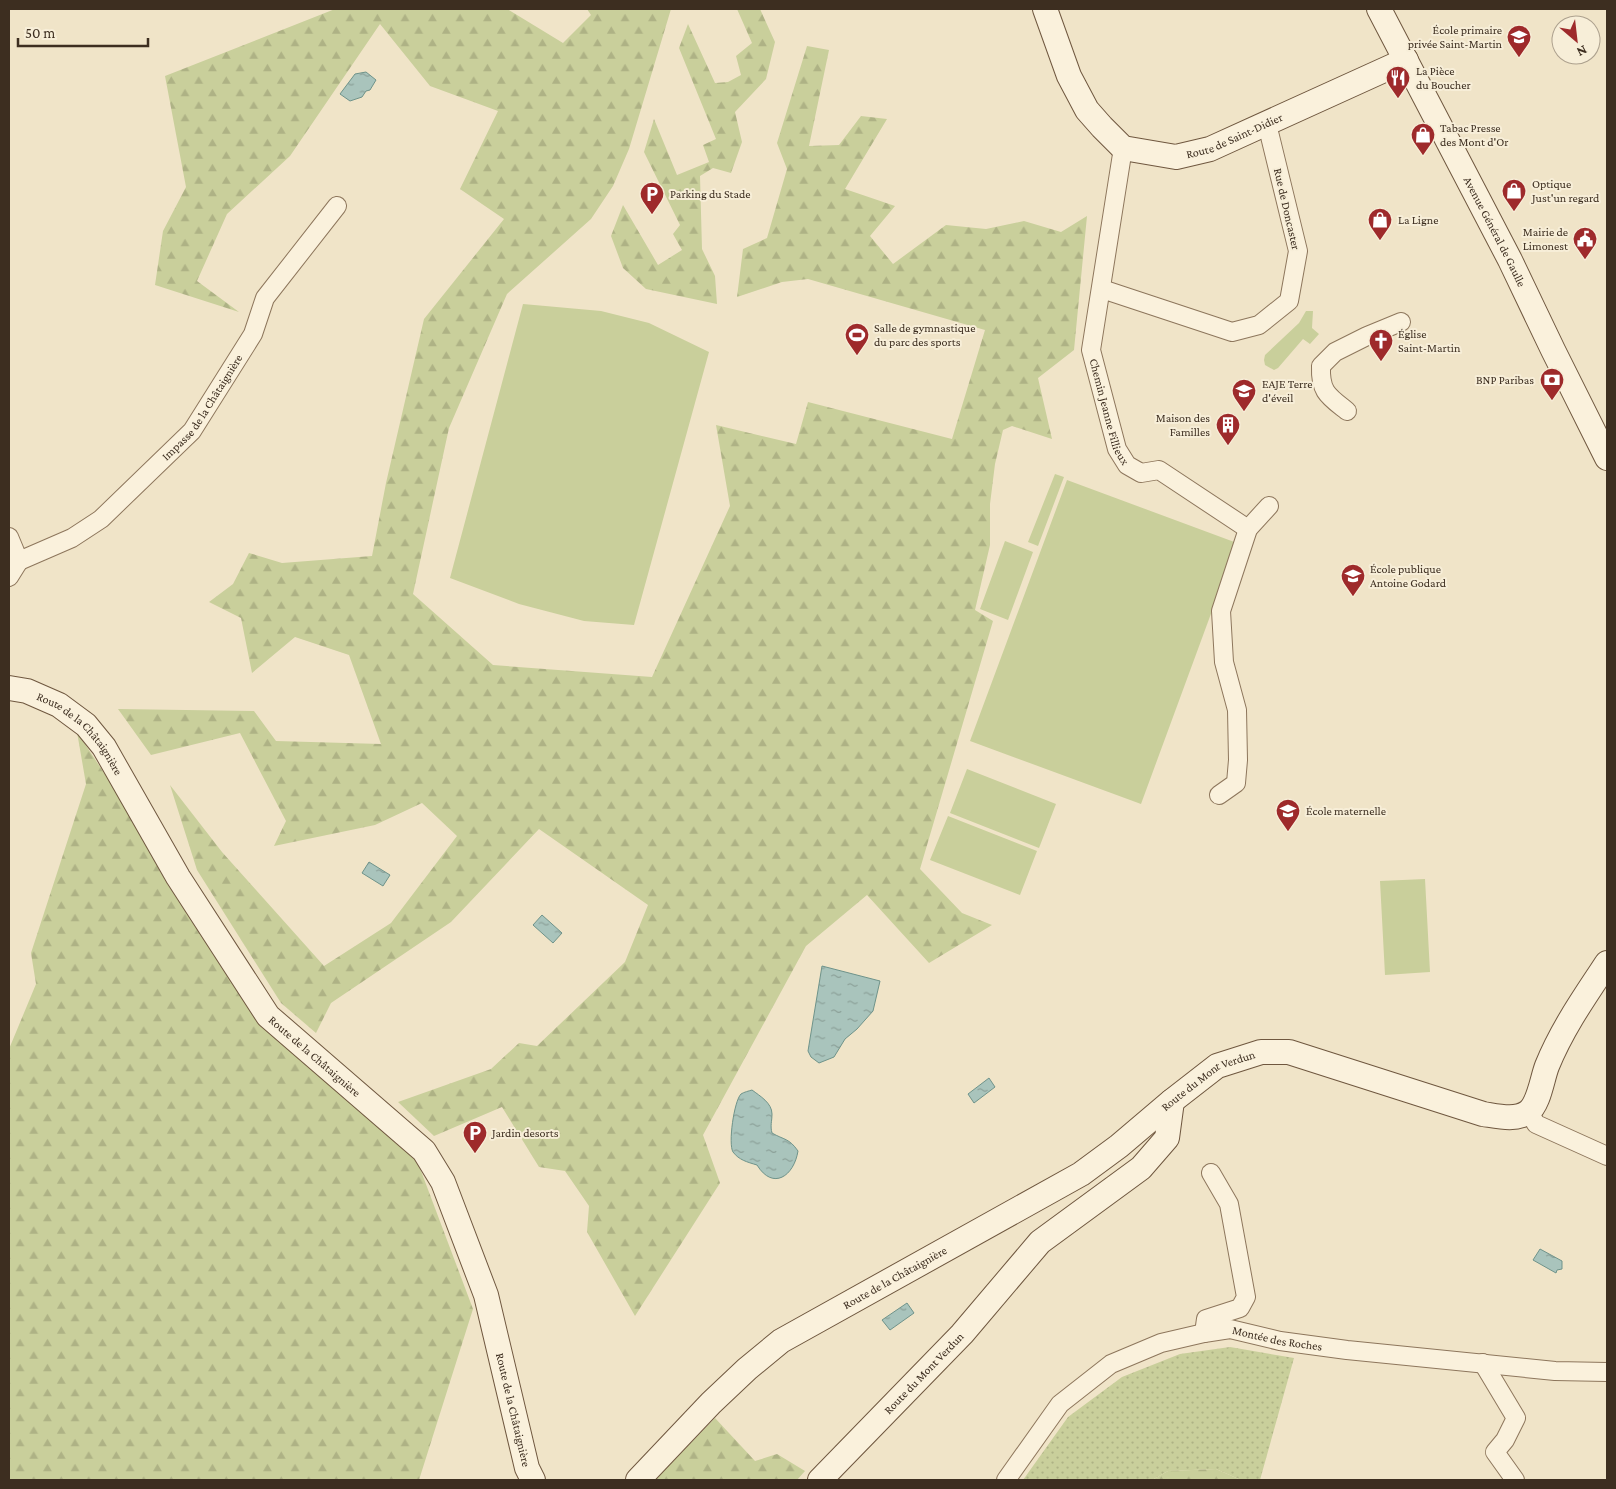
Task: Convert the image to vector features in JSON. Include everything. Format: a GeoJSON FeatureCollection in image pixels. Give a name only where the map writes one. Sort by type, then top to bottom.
{"type":"FeatureCollection","features":[{"type":"Feature","properties":{"kind":"street"},"geometry":{"type":"LineString","coordinates":[[1045,9],[1069,76],[1087,110],[1123,148]]}},
{"type":"Feature","properties":{"kind":"street","name":"Avenue Général de Gaulle"},"geometry":{"type":"LineString","coordinates":[[1379,9],[1510,260],[1607,458]]}},
{"type":"Feature","properties":{"kind":"street","name":"Route de Saint-Didier"},"geometry":{"type":"LineString","coordinates":[[1123,148],[1176,157],[1210,149],[1406,60]]}},
{"type":"Feature","properties":{"kind":"street","name":"Rue de Doncaster"},"geometry":{"type":"LineString","coordinates":[[1102,288],[1232,332],[1259,324],[1275,314],[1289,301],[1298,251],[1267,124]]}},
{"type":"Feature","properties":{"kind":"street","name":"Chemin Jeanne Fillieux"},"geometry":{"type":"LineString","coordinates":[[1123,148],[1092,350],[1117,448],[1127,465],[1141,473],[1159,470],[1248,529]]}},
{"type":"Feature","properties":{"kind":"street","name":"Impasse de la Châtaignière"},"geometry":{"type":"LineString","coordinates":[[19,561],[72,538],[102,518],[192,432],[253,334],[265,298],[337,206]]}},
{"type":"Feature","properties":{"kind":"street"},"geometry":{"type":"LineString","coordinates":[[1348,411],[1330,397],[1321,382],[1321,366],[1335,352],[1401,322]]}},
{"type":"Feature","properties":{"kind":"street"},"geometry":{"type":"LineString","coordinates":[[1219,795],[1236,782],[1238,760],[1237,710],[1224,662],[1221,611],[1248,529],[1269,506]]}},
{"type":"Feature","properties":{"kind":"street"},"geometry":{"type":"LineString","coordinates":[[9,537],[19,561],[9,577]]}},
{"type":"Feature","properties":{"kind":"street","name":"Route de la Châtaignière"},"geometry":{"type":"LineString","coordinates":[[9,688],[27,691],[59,705],[86,725],[104,747],[178,877],[268,1016],[424,1151],[443,1182],[486,1295],[527,1468],[533,1480]]}},
{"type":"Feature","properties":{"kind":"street"},"geometry":{"type":"LineString","coordinates":[[1607,963],[1573,1014],[1547,1066],[1536,1099],[1528,1112],[1536,1124],[1607,1156]]}},
{"type":"Feature","properties":{"kind":"street","name":"Route du Mont Verdun"},"geometry":{"type":"LineString","coordinates":[[820,1480],[962,1334],[1040,1242],[1141,1168],[1167,1138],[1172,1101],[1217,1066],[1260,1052],[1289,1052],[1483,1114],[1514,1117],[1528,1112]]}},
{"type":"Feature","properties":{"kind":"street","name":"Route de la Châtaignière"},"geometry":{"type":"LineString","coordinates":[[638,1480],[746,1369],[781,1341],[1081,1174],[1119,1146],[1172,1101]]}},
{"type":"Feature","properties":{"kind":"street"},"geometry":{"type":"LineString","coordinates":[[1204,1333],[1206,1319],[1240,1308],[1246,1297],[1229,1204],[1211,1173]]}},
{"type":"Feature","properties":{"kind":"street","name":"Montée des Roches"},"geometry":{"type":"LineString","coordinates":[[1006,1480],[1060,1404],[1111,1364],[1160,1343],[1204,1333],[1230,1329],[1280,1341],[1347,1350],[1555,1371],[1607,1372]]}},
{"type":"Feature","properties":{"kind":"street"},"geometry":{"type":"LineString","coordinates":[[1483,1363],[1516,1418],[1505,1440],[1495,1452],[1515,1480]]}},
{"type":"Feature","properties":{"kind":"green space"},"geometry":{"type":"Polygon","coordinates":[[[335,9],[507,9],[563,43],[591,15],[587,9],[671,9],[629,149],[613,186],[591,219],[507,294],[449,428],[413,594],[493,665],[652,677],[730,506],[716,425],[796,444],[808,402],[952,439],[985,330],[808,279],[782,282],[737,297],[743,249],[767,238],[787,169],[777,143],[807,46],[829,50],[809,146],[839,145],[861,116],[887,119],[845,189],[895,206],[870,236],[893,264],[946,225],[986,229],[1024,221],[1061,232],[1087,216],[1074,350],[1038,378],[1052,439],[1012,426],[1003,430],[995,464],[990,504],[990,545],[975,610],[993,621],[920,869],[962,913],[992,925],[929,963],[867,895],[806,946],[703,1135],[720,1183],[635,1316],[587,1232],[589,1206],[565,1171],[539,1167],[502,1107],[434,1136],[398,1102],[491,1069],[519,1043],[537,1046],[625,962],[648,905],[539,829],[451,922],[331,1003],[316,1033],[281,1003],[197,870],[170,785],[222,852],[324,966],[391,923],[457,836],[422,803],[375,825],[274,846],[286,821],[240,733],[151,755],[118,709],[254,711],[276,741],[381,744],[349,655],[295,637],[252,673],[241,618],[209,602],[233,584],[249,553],[282,563],[372,556],[386,483],[424,319],[504,219],[460,189],[498,111],[430,86],[380,24],[290,156],[227,214],[197,281],[239,312],[155,285],[163,231],[186,187],[165,76],[335,9]]]}},
{"type":"Feature","properties":{"kind":"green space"},"geometry":{"type":"Polygon","coordinates":[[[737,9],[760,9],[775,42],[766,79],[735,112],[742,142],[731,173],[713,168],[700,176],[702,249],[715,276],[717,304],[646,289],[623,268],[611,236],[623,205],[658,265],[682,250],[673,234],[680,225],[644,152],[654,119],[677,175],[709,162],[703,145],[716,139],[679,48],[688,24],[715,83],[728,82],[741,75],[736,56],[752,43],[737,9]]]}},
{"type":"Feature","properties":{"kind":"green space"},"geometry":{"type":"Polygon","coordinates":[[[523,304],[601,311],[649,323],[709,352],[634,625],[584,621],[519,604],[450,578],[523,304]]]}},
{"type":"Feature","properties":{"kind":"green space"},"geometry":{"type":"Polygon","coordinates":[[[1306,311],[1313,311],[1312,328],[1319,334],[1310,344],[1303,339],[1278,368],[1274,370],[1265,365],[1265,355],[1299,323],[1306,311]]]}},
{"type":"Feature","properties":{"kind":"green space"},"geometry":{"type":"Polygon","coordinates":[[[1055,474],[1064,477],[1038,546],[1028,542],[1055,474]]]}},
{"type":"Feature","properties":{"kind":"green space"},"geometry":{"type":"Polygon","coordinates":[[[1067,480],[1237,543],[1141,804],[970,741],[1067,480]]]}},
{"type":"Feature","properties":{"kind":"green space"},"geometry":{"type":"Polygon","coordinates":[[[1005,541],[1033,552],[1008,620],[980,609],[1005,541]]]}},
{"type":"Feature","properties":{"kind":"green space"},"geometry":{"type":"Polygon","coordinates":[[[77,732],[112,785],[165,880],[256,1020],[304,1058],[366,1112],[418,1163],[473,1309],[419,1480],[9,1480],[9,1049],[36,984],[31,953],[86,784],[77,732]]]}},
{"type":"Feature","properties":{"kind":"green space"},"geometry":{"type":"Polygon","coordinates":[[[967,769],[1056,804],[1039,848],[950,813],[967,769]]]}},
{"type":"Feature","properties":{"kind":"green space"},"geometry":{"type":"Polygon","coordinates":[[[948,816],[1037,851],[1020,895],[930,860],[948,816]]]}},
{"type":"Feature","properties":{"kind":"green space"},"geometry":{"type":"Polygon","coordinates":[[[1425,879],[1430,972],[1385,975],[1380,881],[1425,879]]]}},
{"type":"Feature","properties":{"kind":"green space"},"geometry":{"type":"Polygon","coordinates":[[[1230,1347],[1294,1358],[1260,1480],[1241,1480],[1216,1469],[1168,1471],[1152,1480],[1023,1480],[1068,1417],[1122,1377],[1180,1354],[1230,1347]]]}},
{"type":"Feature","properties":{"kind":"green space"},"geometry":{"type":"Polygon","coordinates":[[[715,1418],[755,1461],[777,1454],[805,1471],[797,1480],[655,1480],[715,1418]]]}},
{"type":"Feature","properties":{"kind":"green space"},"geometry":{"type":"Polygon","coordinates":[[[1216,1469],[1241,1480],[1152,1480],[1168,1471],[1216,1469]]]}},
{"type":"Feature","properties":{"kind":"water"},"geometry":{"type":"Polygon","coordinates":[[[366,72],[376,80],[370,90],[366,91],[362,97],[350,101],[340,94],[355,74],[366,72]]]}},
{"type":"Feature","properties":{"kind":"water"},"geometry":{"type":"Polygon","coordinates":[[[369,862],[390,875],[383,886],[362,873],[369,862]]]}},
{"type":"Feature","properties":{"kind":"water"},"geometry":{"type":"Polygon","coordinates":[[[542,915],[562,933],[553,943],[533,925],[542,915]]]}},
{"type":"Feature","properties":{"kind":"water"},"geometry":{"type":"Polygon","coordinates":[[[822,966],[880,981],[873,1011],[845,1039],[834,1057],[819,1063],[811,1057],[808,1051],[822,966]]]}},
{"type":"Feature","properties":{"kind":"water"},"geometry":{"type":"Polygon","coordinates":[[[989,1078],[995,1087],[974,1103],[968,1094],[989,1078]]]}},
{"type":"Feature","properties":{"kind":"water"},"geometry":{"type":"Polygon","coordinates":[[[752,1090],[770,1106],[772,1133],[789,1141],[798,1151],[792,1167],[782,1177],[776,1179],[763,1173],[757,1165],[741,1159],[733,1152],[731,1132],[738,1098],[741,1094],[752,1090]]]}},
{"type":"Feature","properties":{"kind":"water"},"geometry":{"type":"Polygon","coordinates":[[[1540,1249],[1562,1261],[1562,1269],[1557,1270],[1556,1273],[1533,1260],[1540,1249]]]}},
{"type":"Feature","properties":{"kind":"water"},"geometry":{"type":"Polygon","coordinates":[[[907,1303],[914,1313],[890,1330],[882,1320],[907,1303]]]}},
{"type":"Feature","properties":{"kind":"place","name":"École primaire privée Saint-Martin"},"geometry":{"type":"Point","coordinates":[1519,58]}},
{"type":"Feature","properties":{"kind":"place","name":"La Pièce du Boucher"},"geometry":{"type":"Point","coordinates":[1398,99]}},
{"type":"Feature","properties":{"kind":"place","name":"Tabac Presse des Mont d'Or"},"geometry":{"type":"Point","coordinates":[1423,156]}},
{"type":"Feature","properties":{"kind":"place","name":"Optique Just'un regard"},"geometry":{"type":"Point","coordinates":[1514,212]}},
{"type":"Feature","properties":{"kind":"place","name":"Parking du Stade"},"geometry":{"type":"Point","coordinates":[652,215]}},
{"type":"Feature","properties":{"kind":"place","name":"La Ligne"},"geometry":{"type":"Point","coordinates":[1380,241]}},
{"type":"Feature","properties":{"kind":"place","name":"Mairie de Limonest"},"geometry":{"type":"Point","coordinates":[1585,260]}},
{"type":"Feature","properties":{"kind":"place","name":"Salle de gymnastique du parc des sports"},"geometry":{"type":"Point","coordinates":[857,356]}},
{"type":"Feature","properties":{"kind":"place","name":"Église Saint-Martin"},"geometry":{"type":"Point","coordinates":[1381,362]}},
{"type":"Feature","properties":{"kind":"place","name":"BNP Paribas"},"geometry":{"type":"Point","coordinates":[1552,401]}},
{"type":"Feature","properties":{"kind":"place","name":"EAJE Terre d'éveil"},"geometry":{"type":"Point","coordinates":[1244,412]}},
{"type":"Feature","properties":{"kind":"place","name":"Maison des Familles"},"geometry":{"type":"Point","coordinates":[1228,446]}},
{"type":"Feature","properties":{"kind":"place","name":"École publique Antoine Godard"},"geometry":{"type":"Point","coordinates":[1353,597]}},
{"type":"Feature","properties":{"kind":"place","name":"École maternelle"},"geometry":{"type":"Point","coordinates":[1288,832]}},
{"type":"Feature","properties":{"kind":"place","name":"Jardin desorts"},"geometry":{"type":"Point","coordinates":[475,1154]}}]}
